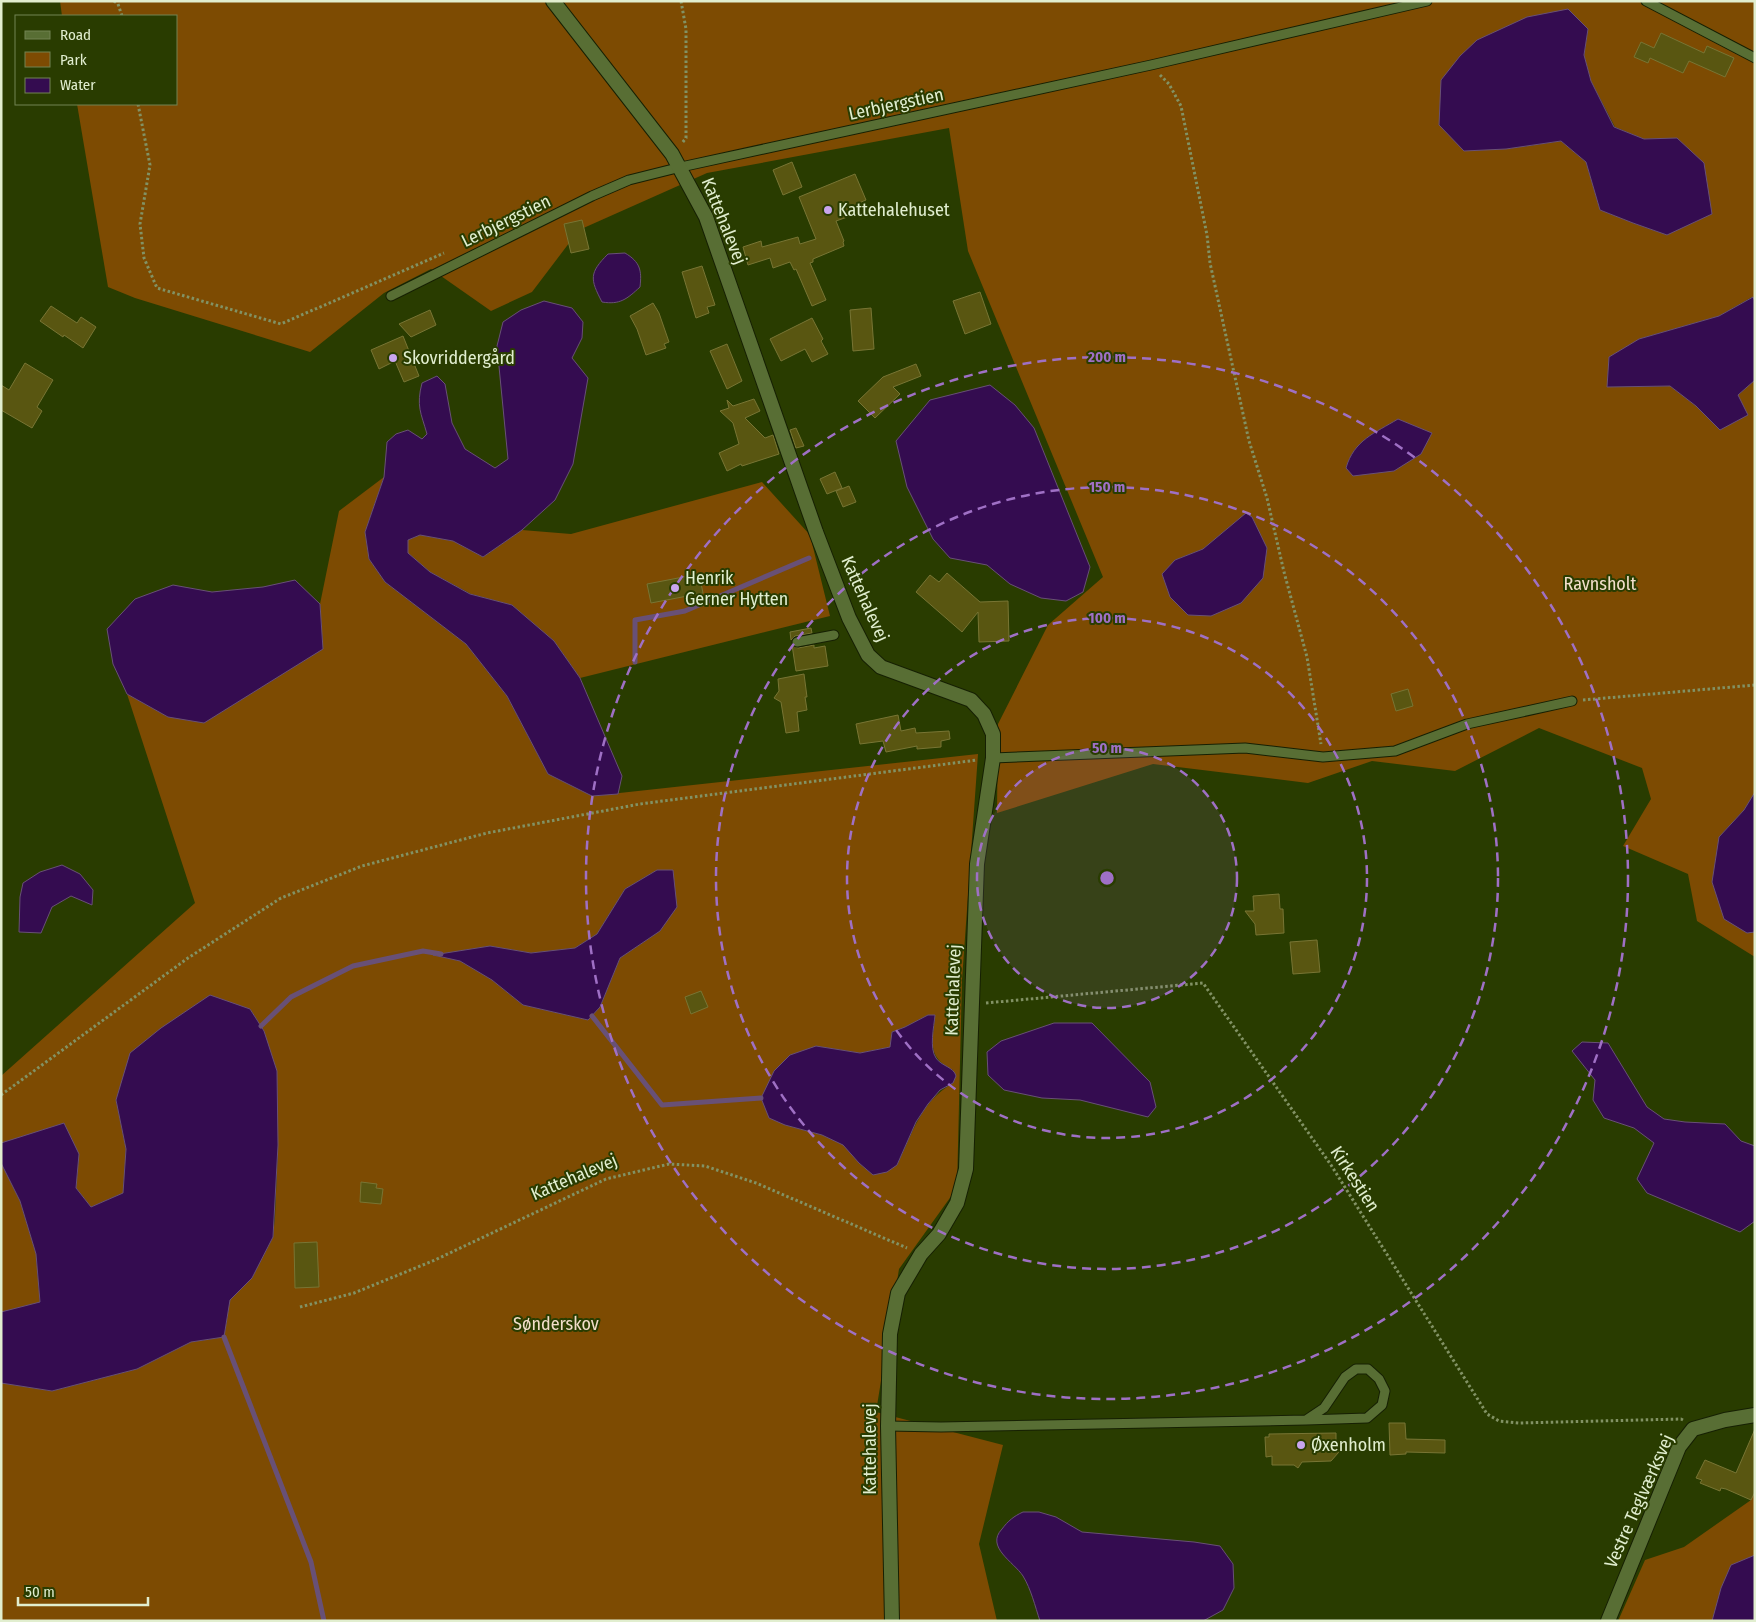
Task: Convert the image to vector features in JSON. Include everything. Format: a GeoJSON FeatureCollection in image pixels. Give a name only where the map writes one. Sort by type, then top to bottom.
{"type":"FeatureCollection","features":[{"type":"Feature","properties":{"kind":"street","name":"Kattehalevej"},"geometry":{"type":"LineString","coordinates":[[553,1],[672,154],[706,217],[816,532],[855,632],[868,655],[881,667],[971,700],[984,714],[993,734],[993,758],[977,864],[966,1169],[957,1203],[939,1234],[922,1254],[898,1293],[890,1334],[888,1426],[892,1621]]}},
{"type":"Feature","properties":{"kind":"street","name":"Vestre Teglværksvej"},"geometry":{"type":"LineString","coordinates":[[1608,1621],[1678,1447],[1693,1428],[1755,1415]]}},
{"type":"Feature","properties":{"kind":"lane","name":"Lerbjergstien"},"geometry":{"type":"LineString","coordinates":[[391,296],[592,196],[629,180],[680,167],[1151,66],[1427,1]]}},
{"type":"Feature","properties":{"kind":"lane"},"geometry":{"type":"LineString","coordinates":[[1646,1],[1755,58]]}},
{"type":"Feature","properties":{"kind":"lane"},"geometry":{"type":"LineString","coordinates":[[797,642],[834,635]]}},
{"type":"Feature","properties":{"kind":"lane"},"geometry":{"type":"LineString","coordinates":[[993,758],[1245,748],[1323,757],[1395,750],[1467,724],[1572,701]]}},
{"type":"Feature","properties":{"kind":"lane"},"geometry":{"type":"LineString","coordinates":[[888,1426],[1306,1420],[1367,1418],[1382,1406],[1385,1391],[1380,1379],[1368,1369],[1356,1369],[1345,1377],[1324,1408],[1306,1420]]}},
{"type":"Feature","properties":{"kind":"path"},"geometry":{"type":"LineString","coordinates":[[114,1],[118,4],[122,15]]}},
{"type":"Feature","properties":{"kind":"path"},"geometry":{"type":"LineString","coordinates":[[672,154],[686,138],[686,29],[681,1]]}},
{"type":"Feature","properties":{"kind":"path"},"geometry":{"type":"LineString","coordinates":[[1151,66],[1170,84],[1181,106],[1207,235],[1210,263],[1249,441],[1267,498],[1284,572],[1307,657],[1323,757]]}},
{"type":"Feature","properties":{"kind":"path"},"geometry":{"type":"LineString","coordinates":[[138,105],[150,164],[140,224],[144,258],[157,288],[281,324],[445,253]]}},
{"type":"Feature","properties":{"kind":"path"},"geometry":{"type":"LineString","coordinates":[[1572,701],[1755,685]]}},
{"type":"Feature","properties":{"kind":"path"},"geometry":{"type":"LineString","coordinates":[[1,1095],[188,958],[281,898],[362,866],[487,833],[640,804],[993,758]]}},
{"type":"Feature","properties":{"kind":"path","name":"Kirkestien"},"geometry":{"type":"LineString","coordinates":[[971,1005],[1203,983],[1331,1165],[1486,1414],[1499,1421],[1519,1423],[1681,1419],[1693,1428]]}},
{"type":"Feature","properties":{"kind":"path","name":"Kattehalevej"},"geometry":{"type":"LineString","coordinates":[[300,1307],[354,1293],[435,1260],[606,1179],[669,1164],[705,1166],[756,1183],[922,1254]]}},
{"type":"Feature","properties":{"kind":"green space","name":"Ravnsholt"},"geometry":{"type":"Polygon","coordinates":[[[60,1],[1755,1],[1755,301],[1752,297],[1719,316],[1639,339],[1607,387],[1670,386],[1696,406],[1720,429],[1738,395],[1755,380],[1755,792],[1744,810],[1719,837],[1747,933],[1755,932],[1755,957],[1697,921],[1688,874],[1623,846],[1651,799],[1642,768],[1539,728],[1455,771],[1372,761],[1308,783],[1153,764],[997,813],[998,724],[1048,625],[1103,577],[968,251],[949,128],[707,173],[579,230],[532,292],[491,311],[431,269],[384,293],[310,352],[135,298],[108,287],[77,105],[178,105],[178,15],[62,15],[60,1]],[[1588,29],[1506,149],[1561,141],[1586,162],[1600,210],[1667,235],[1677,138],[1644,139],[1615,127],[1591,81],[1584,55],[1588,29]],[[1247,513],[1203,549],[1175,560],[1170,597],[1247,513]]]}},
{"type":"Feature","properties":{"kind":"green space","name":"Sønderskov"},"geometry":{"type":"Polygon","coordinates":[[[384,477],[365,532],[369,559],[385,582],[466,644],[507,696],[548,774],[592,796],[978,754],[962,980],[957,1188],[899,1269],[876,1412],[1003,1445],[979,1544],[997,1621],[1,1621],[1,1383],[52,1391],[137,1369],[191,1342],[224,1337],[230,1300],[252,1278],[273,1237],[278,1145],[264,1031],[250,1009],[116,1100],[126,1149],[123,1193],[91,1207],[76,1188],[79,1154],[23,1137],[1,1143],[1,1076],[195,903],[127,694],[168,717],[323,649],[320,604],[339,511],[384,477]],[[657,870],[625,889],[597,934],[575,948],[531,953],[490,946],[434,955],[460,961],[492,980],[523,1005],[588,1020],[600,1007],[620,958],[660,931],[657,870]],[[928,1015],[892,1032],[890,1047],[860,1053],[816,1046],[785,1125],[822,1135],[844,1145],[859,1163],[873,1175],[897,1165],[925,1109],[933,1099],[953,1083],[953,1070],[944,1065],[935,1054],[933,1040],[935,1015],[928,1015]]]}},
{"type":"Feature","properties":{"kind":"green space"},"geometry":{"type":"Polygon","coordinates":[[[762,482],[810,535],[830,616],[580,678],[554,641],[512,605],[471,594],[430,572],[408,553],[408,540],[420,535],[453,541],[483,557],[522,530],[571,534],[762,482]]]}},
{"type":"Feature","properties":{"kind":"green space"},"geometry":{"type":"Polygon","coordinates":[[[1,1163],[20,1201],[36,1254],[40,1303],[1,1312],[1,1163]]]}},
{"type":"Feature","properties":{"kind":"green space"},"geometry":{"type":"Polygon","coordinates":[[[1755,1432],[1755,1621],[1618,1621],[1645,1560],[1684,1547],[1751,1500],[1755,1432]]]}},
{"type":"Feature","properties":{"kind":"water"},"geometry":{"type":"Polygon","coordinates":[[[1568,9],[1588,29],[1584,55],[1591,81],[1614,127],[1644,139],[1677,138],[1704,163],[1712,214],[1667,235],[1600,210],[1586,162],[1561,141],[1506,149],[1464,151],[1439,125],[1441,80],[1460,56],[1477,40],[1527,17],[1568,9]]]}},
{"type":"Feature","properties":{"kind":"water"},"geometry":{"type":"Polygon","coordinates":[[[625,253],[639,267],[641,276],[640,287],[619,302],[602,302],[595,287],[593,276],[597,266],[608,254],[625,253]]]}},
{"type":"Feature","properties":{"kind":"water"},"geometry":{"type":"Polygon","coordinates":[[[1753,297],[1755,301],[1755,380],[1738,395],[1748,415],[1720,430],[1696,406],[1670,386],[1607,387],[1609,357],[1639,339],[1719,316],[1753,297]]]}},
{"type":"Feature","properties":{"kind":"water"},"geometry":{"type":"Polygon","coordinates":[[[544,301],[572,308],[583,322],[582,338],[572,358],[588,378],[573,464],[555,500],[522,530],[483,557],[453,541],[420,535],[408,540],[408,553],[430,572],[470,594],[512,605],[554,641],[580,678],[622,776],[618,794],[592,796],[548,774],[507,696],[466,644],[385,582],[369,559],[365,532],[384,477],[387,442],[396,434],[408,430],[422,439],[427,434],[419,404],[422,383],[437,376],[445,384],[452,423],[465,449],[495,468],[508,459],[497,346],[503,322],[521,310],[544,301]]]}},
{"type":"Feature","properties":{"kind":"water"},"geometry":{"type":"Polygon","coordinates":[[[990,385],[1015,405],[1034,428],[1090,567],[1083,592],[1066,601],[1041,598],[1010,584],[987,565],[950,558],[933,539],[907,487],[896,441],[930,400],[990,385]]]}},
{"type":"Feature","properties":{"kind":"water"},"geometry":{"type":"Polygon","coordinates":[[[1398,419],[1432,433],[1421,454],[1394,471],[1353,476],[1346,468],[1354,450],[1366,438],[1398,419]]]}},
{"type":"Feature","properties":{"kind":"water"},"geometry":{"type":"Polygon","coordinates":[[[1246,513],[1252,517],[1267,548],[1263,578],[1241,603],[1211,616],[1188,615],[1170,597],[1162,574],[1175,560],[1203,549],[1246,513]]]}},
{"type":"Feature","properties":{"kind":"water"},"geometry":{"type":"Polygon","coordinates":[[[295,580],[320,604],[323,649],[204,723],[168,717],[127,694],[113,664],[107,629],[135,599],[173,585],[212,592],[263,587],[295,580]]]}},
{"type":"Feature","properties":{"kind":"water"},"geometry":{"type":"Polygon","coordinates":[[[1755,792],[1755,932],[1747,933],[1724,919],[1712,882],[1719,837],[1744,810],[1755,792]]]}},
{"type":"Feature","properties":{"kind":"water"},"geometry":{"type":"Polygon","coordinates":[[[62,865],[80,874],[93,890],[92,905],[71,896],[52,907],[41,933],[19,932],[20,897],[23,883],[40,872],[62,865]]]}},
{"type":"Feature","properties":{"kind":"water"},"geometry":{"type":"Polygon","coordinates":[[[657,870],[673,870],[677,907],[660,931],[620,958],[600,1007],[588,1020],[523,1005],[492,980],[460,961],[433,955],[490,946],[531,953],[575,948],[597,934],[625,889],[657,870]]]}},
{"type":"Feature","properties":{"kind":"water"},"geometry":{"type":"Polygon","coordinates":[[[210,995],[250,1009],[264,1031],[277,1071],[278,1145],[273,1237],[252,1278],[230,1300],[224,1337],[191,1342],[137,1369],[52,1391],[1,1383],[1,1312],[40,1302],[36,1254],[20,1201],[1,1163],[1,1143],[64,1123],[79,1154],[76,1188],[91,1207],[123,1193],[126,1149],[116,1100],[130,1053],[161,1028],[210,995]]]}},
{"type":"Feature","properties":{"kind":"water"},"geometry":{"type":"Polygon","coordinates":[[[928,1015],[935,1015],[934,1054],[938,1061],[953,1071],[956,1076],[953,1083],[940,1090],[928,1104],[916,1122],[897,1165],[887,1172],[873,1175],[843,1145],[822,1135],[785,1125],[769,1118],[761,1098],[774,1071],[790,1055],[816,1046],[860,1053],[890,1047],[892,1032],[928,1015]]]}},
{"type":"Feature","properties":{"kind":"water"},"geometry":{"type":"Polygon","coordinates":[[[1054,1023],[1092,1023],[1150,1082],[1156,1107],[1148,1117],[1080,1100],[1042,1098],[1004,1090],[988,1075],[987,1052],[1001,1041],[1054,1023]]]}},
{"type":"Feature","properties":{"kind":"water"},"geometry":{"type":"Polygon","coordinates":[[[1582,1042],[1608,1043],[1647,1107],[1664,1119],[1725,1124],[1741,1141],[1755,1146],[1755,1221],[1740,1232],[1647,1193],[1637,1179],[1654,1143],[1634,1128],[1604,1118],[1593,1100],[1595,1080],[1572,1051],[1582,1042]]]}},
{"type":"Feature","properties":{"kind":"water"},"geometry":{"type":"Polygon","coordinates":[[[1023,1512],[1039,1512],[1056,1517],[1082,1532],[1220,1546],[1233,1564],[1234,1588],[1223,1610],[1203,1621],[1040,1621],[1026,1581],[1003,1554],[997,1542],[1004,1526],[1023,1512]]]}},
{"type":"Feature","properties":{"kind":"water"},"geometry":{"type":"Polygon","coordinates":[[[1755,1555],[1755,1621],[1712,1621],[1721,1588],[1731,1565],[1755,1555]]]}},
{"type":"Feature","properties":{"kind":"building"},"geometry":{"type":"Polygon","coordinates":[[[1661,33],[1704,53],[1707,46],[1734,58],[1725,77],[1689,61],[1683,73],[1650,58],[1648,63],[1634,57],[1641,42],[1654,48],[1661,33]]]}},
{"type":"Feature","properties":{"kind":"building"},"geometry":{"type":"Polygon","coordinates":[[[792,162],[802,187],[783,195],[773,170],[792,162]]]}},
{"type":"Feature","properties":{"kind":"building"},"geometry":{"type":"Polygon","coordinates":[[[855,174],[866,200],[850,207],[853,215],[836,221],[844,241],[844,246],[813,259],[813,262],[810,263],[826,300],[812,306],[796,269],[794,270],[790,262],[773,268],[770,258],[748,265],[743,247],[761,241],[762,247],[798,237],[800,244],[816,239],[799,197],[855,174]]]}},
{"type":"Feature","properties":{"kind":"building"},"geometry":{"type":"Polygon","coordinates":[[[582,220],[589,249],[571,253],[564,224],[582,220]]]}},
{"type":"Feature","properties":{"kind":"building"},"geometry":{"type":"Polygon","coordinates":[[[702,266],[715,305],[707,307],[709,313],[696,318],[682,272],[702,266]]]}},
{"type":"Feature","properties":{"kind":"building"},"geometry":{"type":"Polygon","coordinates":[[[980,292],[991,324],[965,334],[953,301],[980,292]]]}},
{"type":"Feature","properties":{"kind":"building"},"geometry":{"type":"Polygon","coordinates":[[[653,303],[659,313],[669,342],[664,344],[666,348],[646,355],[637,329],[630,316],[653,303]]]}},
{"type":"Feature","properties":{"kind":"building"},"geometry":{"type":"Polygon","coordinates":[[[51,306],[77,323],[81,317],[96,327],[83,348],[40,321],[51,306]]]}},
{"type":"Feature","properties":{"kind":"building"},"geometry":{"type":"Polygon","coordinates":[[[871,308],[874,349],[853,351],[850,310],[871,308]]]}},
{"type":"Feature","properties":{"kind":"building"},"geometry":{"type":"Polygon","coordinates":[[[430,310],[436,325],[411,337],[399,324],[430,310]]]}},
{"type":"Feature","properties":{"kind":"building"},"geometry":{"type":"Polygon","coordinates":[[[812,318],[823,339],[821,341],[828,354],[812,362],[805,349],[781,361],[770,339],[812,318]]]}},
{"type":"Feature","properties":{"kind":"building","name":"Skovriddergård"},"geometry":{"type":"Polygon","coordinates":[[[403,336],[419,376],[404,382],[395,361],[379,369],[371,350],[403,336]]]}},
{"type":"Feature","properties":{"kind":"building"},"geometry":{"type":"Polygon","coordinates":[[[727,344],[742,381],[727,389],[710,351],[727,344]]]}},
{"type":"Feature","properties":{"kind":"building"},"geometry":{"type":"Polygon","coordinates":[[[25,363],[53,380],[37,407],[42,411],[32,428],[1,410],[1,385],[9,390],[25,363]]]}},
{"type":"Feature","properties":{"kind":"building"},"geometry":{"type":"Polygon","coordinates":[[[916,364],[921,376],[893,387],[900,394],[875,418],[858,401],[883,377],[916,364]]]}},
{"type":"Feature","properties":{"kind":"building"},"geometry":{"type":"Polygon","coordinates":[[[754,399],[760,411],[745,418],[765,438],[773,435],[779,454],[742,466],[741,464],[727,471],[719,453],[739,444],[733,423],[720,411],[729,408],[727,400],[733,406],[754,399]]]}},
{"type":"Feature","properties":{"kind":"building"},"geometry":{"type":"Polygon","coordinates":[[[796,428],[804,446],[796,448],[790,430],[796,428]]]}},
{"type":"Feature","properties":{"kind":"building"},"geometry":{"type":"Polygon","coordinates":[[[835,472],[842,488],[827,494],[820,479],[835,472]]]}},
{"type":"Feature","properties":{"kind":"building"},"geometry":{"type":"Polygon","coordinates":[[[849,486],[856,502],[843,507],[836,491],[849,486]]]}},
{"type":"Feature","properties":{"kind":"building"},"geometry":{"type":"Polygon","coordinates":[[[947,573],[980,602],[1008,601],[1009,641],[979,642],[978,612],[962,632],[916,592],[930,575],[939,582],[947,573]]]}},
{"type":"Feature","properties":{"kind":"building","name":"Henrik Gerner Hytten"},"geometry":{"type":"Polygon","coordinates":[[[699,574],[703,593],[651,603],[647,584],[699,574]]]}},
{"type":"Feature","properties":{"kind":"building"},"geometry":{"type":"Polygon","coordinates":[[[811,628],[812,633],[795,636],[791,640],[790,632],[811,628]]]}},
{"type":"Feature","properties":{"kind":"building"},"geometry":{"type":"Polygon","coordinates":[[[792,645],[798,648],[814,645],[814,648],[825,646],[828,666],[796,671],[792,645]]]}},
{"type":"Feature","properties":{"kind":"building"},"geometry":{"type":"Polygon","coordinates":[[[804,674],[807,710],[797,712],[799,731],[786,733],[781,702],[774,698],[779,691],[778,679],[804,674]]]}},
{"type":"Feature","properties":{"kind":"building"},"geometry":{"type":"Polygon","coordinates":[[[1408,689],[1413,706],[1396,711],[1391,694],[1408,689]]]}},
{"type":"Feature","properties":{"kind":"building"},"geometry":{"type":"Polygon","coordinates":[[[898,715],[901,731],[915,728],[916,733],[949,731],[950,739],[941,741],[941,747],[917,749],[917,746],[886,752],[883,741],[860,744],[856,724],[898,715]]]}},
{"type":"Feature","properties":{"kind":"building"},"geometry":{"type":"Polygon","coordinates":[[[1279,894],[1280,909],[1283,909],[1284,933],[1256,935],[1255,924],[1245,911],[1254,911],[1253,896],[1279,894]]]}},
{"type":"Feature","properties":{"kind":"building"},"geometry":{"type":"Polygon","coordinates":[[[1317,940],[1320,972],[1293,974],[1290,942],[1317,940]]]}},
{"type":"Feature","properties":{"kind":"building"},"geometry":{"type":"Polygon","coordinates":[[[701,991],[708,1007],[691,1014],[685,997],[701,991]]]}},
{"type":"Feature","properties":{"kind":"building"},"geometry":{"type":"Polygon","coordinates":[[[361,1182],[377,1184],[376,1188],[383,1189],[381,1204],[360,1202],[361,1182]]]}},
{"type":"Feature","properties":{"kind":"building"},"geometry":{"type":"Polygon","coordinates":[[[317,1242],[319,1287],[295,1288],[294,1243],[317,1242]]]}},
{"type":"Feature","properties":{"kind":"building"},"geometry":{"type":"Polygon","coordinates":[[[1389,1423],[1405,1423],[1406,1439],[1445,1440],[1445,1453],[1406,1452],[1406,1454],[1390,1455],[1389,1423]]]}},
{"type":"Feature","properties":{"kind":"building"},"geometry":{"type":"Polygon","coordinates":[[[1755,1429],[1755,1492],[1751,1500],[1726,1489],[1721,1488],[1720,1491],[1700,1483],[1702,1480],[1696,1478],[1705,1460],[1736,1473],[1755,1429]]]}},
{"type":"Feature","properties":{"kind":"building","name":"Øxenholm"},"geometry":{"type":"Polygon","coordinates":[[[1336,1433],[1336,1444],[1346,1444],[1331,1461],[1302,1462],[1298,1468],[1294,1465],[1272,1465],[1272,1456],[1266,1457],[1265,1437],[1269,1437],[1269,1434],[1336,1433]]]}},
{"type":"Feature","properties":{"kind":"waterway"},"geometry":{"type":"LineString","coordinates":[[635,662],[635,620],[685,611],[809,558]]}},
{"type":"Feature","properties":{"kind":"waterway"},"geometry":{"type":"LineString","coordinates":[[261,1026],[291,997],[353,966],[423,951],[441,954]]}},
{"type":"Feature","properties":{"kind":"waterway"},"geometry":{"type":"LineString","coordinates":[[592,1016],[662,1105],[761,1098]]}},
{"type":"Feature","properties":{"kind":"waterway"},"geometry":{"type":"LineString","coordinates":[[224,1337],[311,1562],[324,1621]]}},
{"type":"Feature","properties":{"kind":"place","name":"Kattehalehuset"},"geometry":{"type":"Point","coordinates":[828,210]}},
{"type":"Feature","properties":{"kind":"place","name":"Skovriddergård"},"geometry":{"type":"Point","coordinates":[393,358]}},
{"type":"Feature","properties":{"kind":"place","name":"Henrik Gerner Hytten"},"geometry":{"type":"Point","coordinates":[675,588]}},
{"type":"Feature","properties":{"kind":"place","name":"Øxenholm"},"geometry":{"type":"Point","coordinates":[1301,1445]}}]}
